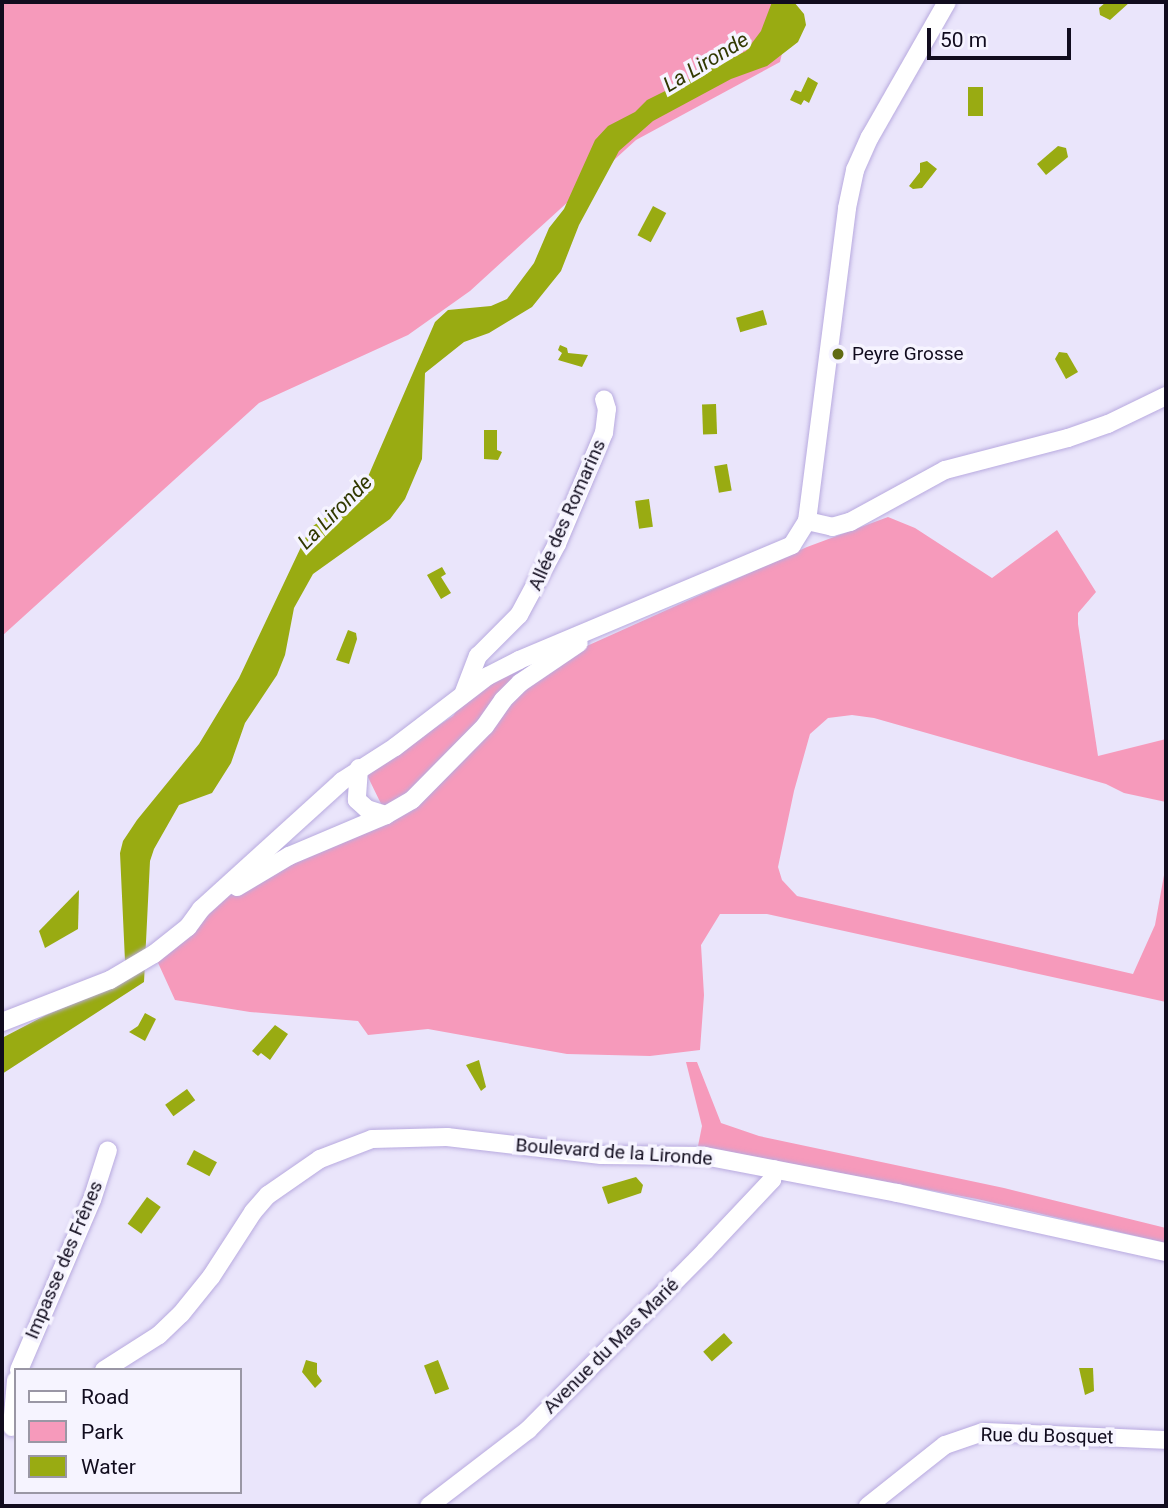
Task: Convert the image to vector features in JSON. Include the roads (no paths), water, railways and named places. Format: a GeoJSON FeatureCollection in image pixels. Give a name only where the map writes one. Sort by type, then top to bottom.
{"type":"FeatureCollection","features":[{"type":"Feature","properties":{"kind":"street"},"geometry":{"type":"LineString","coordinates":[[2,1022],[110,980],[154,954],[188,927],[201,909],[323,796],[359,768],[404,741],[464,692],[519,660],[792,545],[807,521],[847,208],[855,170],[870,137],[947,2]]}},
{"type":"Feature","properties":{"kind":"street"},"geometry":{"type":"LineString","coordinates":[[807,521],[832,527],[850,522],[945,470],[1068,438],[1108,424],[1166,396]]}},
{"type":"Feature","properties":{"kind":"street","name":"Allée des Romarins"},"geometry":{"type":"LineString","coordinates":[[464,692],[478,656],[519,615],[557,544],[604,433],[607,409],[604,399]]}},
{"type":"Feature","properties":{"kind":"street"},"geometry":{"type":"LineString","coordinates":[[201,909],[289,856],[386,815],[412,800],[485,726],[503,700],[520,683],[602,627]]}},
{"type":"Feature","properties":{"kind":"street"},"geometry":{"type":"LineString","coordinates":[[359,768],[357,800],[367,809],[386,815]]}},
{"type":"Feature","properties":{"kind":"street","name":"Boulevard de la Lironde"},"geometry":{"type":"LineString","coordinates":[[107,1368],[159,1335],[181,1314],[211,1277],[253,1212],[268,1195],[302,1170],[354,1144],[391,1137],[447,1137],[601,1155],[705,1156],[1166,1252]]}},
{"type":"Feature","properties":{"kind":"street","name":"Impasse des Frênes"},"geometry":{"type":"LineString","coordinates":[[20,1368],[92,1200],[108,1150]]}},
{"type":"Feature","properties":{"kind":"street","name":"Avenue du Mas Marié"},"geometry":{"type":"LineString","coordinates":[[429,1506],[528,1430],[705,1251],[772,1180],[775,1170]]}},
{"type":"Feature","properties":{"kind":"street"},"geometry":{"type":"LineString","coordinates":[[10,1428],[14,1396]]}},
{"type":"Feature","properties":{"kind":"street","name":"Rue du Bosquet"},"geometry":{"type":"LineString","coordinates":[[868,1506],[945,1444],[983,1432],[1166,1440]]}},
{"type":"Feature","properties":{"kind":"water","name":"La Lironde"},"geometry":{"type":"Polygon","coordinates":[[[772,2],[794,2],[804,14],[806,25],[798,42],[767,66],[731,79],[653,121],[619,151],[579,225],[561,271],[532,307],[489,333],[464,342],[425,373],[422,459],[405,499],[390,519],[313,574],[294,608],[285,655],[277,675],[245,723],[231,763],[212,793],[179,805],[154,849],[150,861],[144,982],[2,1074],[2,1038],[46,1015],[118,985],[125,961],[120,853],[123,841],[199,744],[239,678],[310,528],[332,513],[367,479],[435,322],[448,310],[491,306],[507,299],[534,263],[549,228],[564,209],[595,140],[608,126],[635,112],[647,100],[746,51],[761,31],[772,2]]]}},
{"type":"Feature","properties":{"kind":"water"},"geometry":{"type":"Polygon","coordinates":[[[1106,2],[1130,2],[1110,20],[1100,15],[1099,8],[1106,2]]]}},
{"type":"Feature","properties":{"kind":"water"},"geometry":{"type":"Polygon","coordinates":[[[808,77],[818,83],[809,103],[804,100],[801,105],[790,100],[795,90],[801,92],[808,77]]]}},
{"type":"Feature","properties":{"kind":"water"},"geometry":{"type":"Polygon","coordinates":[[[968,87],[983,87],[983,116],[968,116],[968,87]]]}},
{"type":"Feature","properties":{"kind":"water"},"geometry":{"type":"Polygon","coordinates":[[[1058,146],[1066,148],[1068,157],[1046,175],[1037,164],[1058,146]]]}},
{"type":"Feature","properties":{"kind":"water"},"geometry":{"type":"Polygon","coordinates":[[[927,161],[937,169],[922,188],[913,189],[909,186],[920,172],[920,163],[927,161]]]}},
{"type":"Feature","properties":{"kind":"water"},"geometry":{"type":"Polygon","coordinates":[[[653,206],[666,213],[651,242],[638,235],[653,206]]]}},
{"type":"Feature","properties":{"kind":"water"},"geometry":{"type":"Polygon","coordinates":[[[763,310],[767,324],[740,332],[736,318],[763,310]]]}},
{"type":"Feature","properties":{"kind":"water"},"geometry":{"type":"Polygon","coordinates":[[[560,345],[567,348],[568,353],[588,355],[582,367],[558,360],[562,353],[558,350],[560,345]]]}},
{"type":"Feature","properties":{"kind":"water"},"geometry":{"type":"Polygon","coordinates":[[[1059,352],[1067,353],[1078,372],[1066,379],[1055,359],[1059,352]]]}},
{"type":"Feature","properties":{"kind":"water"},"geometry":{"type":"Polygon","coordinates":[[[702,404],[716,404],[717,434],[703,434],[702,404]]]}},
{"type":"Feature","properties":{"kind":"water"},"geometry":{"type":"Polygon","coordinates":[[[484,430],[497,430],[497,450],[502,452],[498,460],[484,459],[484,430]]]}},
{"type":"Feature","properties":{"kind":"water"},"geometry":{"type":"Polygon","coordinates":[[[727,464],[732,491],[719,493],[714,466],[727,464]]]}},
{"type":"Feature","properties":{"kind":"water"},"geometry":{"type":"Polygon","coordinates":[[[649,499],[653,527],[639,529],[635,501],[649,499]]]}},
{"type":"Feature","properties":{"kind":"water"},"geometry":{"type":"Polygon","coordinates":[[[442,567],[446,574],[441,577],[451,593],[441,599],[427,575],[442,567]]]}},
{"type":"Feature","properties":{"kind":"water"},"geometry":{"type":"Polygon","coordinates":[[[348,630],[356,633],[357,639],[349,664],[336,660],[348,630]]]}},
{"type":"Feature","properties":{"kind":"water"},"geometry":{"type":"Polygon","coordinates":[[[79,890],[78,929],[45,948],[39,931],[79,890]]]}},
{"type":"Feature","properties":{"kind":"water"},"geometry":{"type":"Polygon","coordinates":[[[145,1013],[156,1019],[145,1041],[129,1032],[138,1026],[145,1013]]]}},
{"type":"Feature","properties":{"kind":"water"},"geometry":{"type":"Polygon","coordinates":[[[275,1025],[288,1034],[270,1060],[261,1053],[258,1056],[252,1051],[275,1025]]]}},
{"type":"Feature","properties":{"kind":"water"},"geometry":{"type":"Polygon","coordinates":[[[479,1060],[486,1087],[481,1091],[466,1065],[479,1060]]]}},
{"type":"Feature","properties":{"kind":"water"},"geometry":{"type":"Polygon","coordinates":[[[187,1089],[195,1100],[173,1116],[165,1105],[187,1089]]]}},
{"type":"Feature","properties":{"kind":"water"},"geometry":{"type":"Polygon","coordinates":[[[194,1150],[217,1162],[209,1176],[186,1164],[194,1150]]]}},
{"type":"Feature","properties":{"kind":"water"},"geometry":{"type":"Polygon","coordinates":[[[636,1177],[643,1185],[641,1193],[608,1204],[602,1187],[636,1177]]]}},
{"type":"Feature","properties":{"kind":"water"},"geometry":{"type":"Polygon","coordinates":[[[147,1197],[161,1207],[141,1234],[128,1224],[147,1197]]]}},
{"type":"Feature","properties":{"kind":"water"},"geometry":{"type":"Polygon","coordinates":[[[724,1333],[733,1343],[712,1361],[703,1352],[724,1333]]]}},
{"type":"Feature","properties":{"kind":"water"},"geometry":{"type":"Polygon","coordinates":[[[306,1360],[317,1363],[317,1374],[322,1381],[315,1388],[302,1372],[306,1360]]]}},
{"type":"Feature","properties":{"kind":"water"},"geometry":{"type":"Polygon","coordinates":[[[438,1360],[449,1389],[435,1394],[424,1365],[438,1360]]]}},
{"type":"Feature","properties":{"kind":"water"},"geometry":{"type":"Polygon","coordinates":[[[1079,1368],[1093,1368],[1094,1391],[1085,1395],[1079,1368]]]}},
{"type":"Feature","properties":{"kind":"place","name":"Peyre Grosse"},"geometry":{"type":"Point","coordinates":[838,354]}}]}
